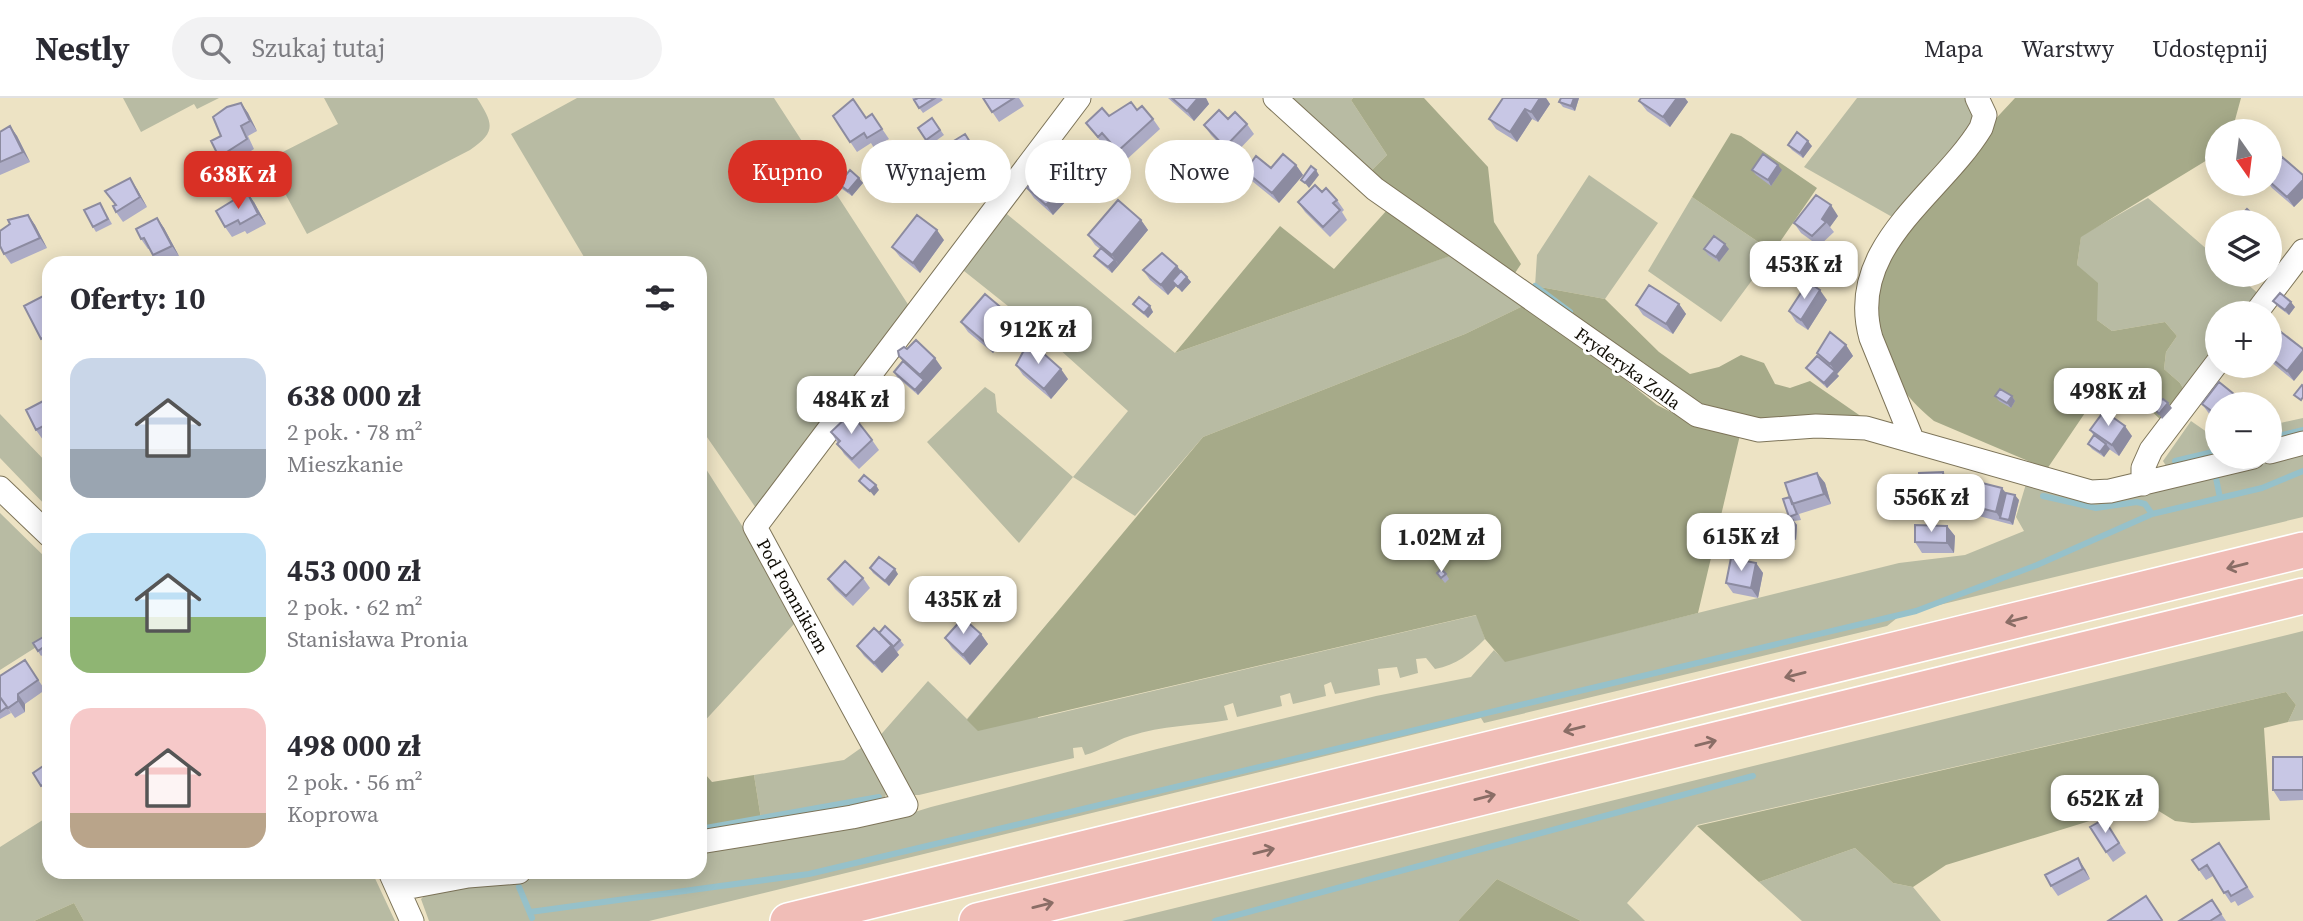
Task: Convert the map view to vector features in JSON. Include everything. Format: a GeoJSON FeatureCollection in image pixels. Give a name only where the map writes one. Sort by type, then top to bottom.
{"type":"FeatureCollection","features":[{"type":"Feature","properties":{"kind":"highway"},"geometry":{"type":"LineString","coordinates":[[788,921],[2303,550]]}},
{"type":"Feature","properties":{"kind":"highway"},"geometry":{"type":"LineString","coordinates":[[977,921],[2303,596]]}},
{"type":"Feature","properties":{"kind":"street","name":"Pod Pomnikiem"},"geometry":{"type":"LineString","coordinates":[[707,841],[852,817],[906,805],[755,527],[1079,98]]}},
{"type":"Feature","properties":{"kind":"street","name":"Fryderyka Zolla"},"geometry":{"type":"LineString","coordinates":[[1275,98],[1375,189],[1453,246],[1520,288],[1688,411],[1746,429],[1839,426],[1912,439],[2081,491],[2110,491],[2205,469]]}},
{"type":"Feature","properties":{"kind":"street"},"geometry":{"type":"LineString","coordinates":[[1912,439],[1871,338],[1866,321],[1865,295],[1873,268],[1893,234],[1981,128],[1985,115],[1977,98]]}},
{"type":"Feature","properties":{"kind":"street"},"geometry":{"type":"LineString","coordinates":[[2265,301],[2303,251]]}},
{"type":"Feature","properties":{"kind":"street"},"geometry":{"type":"LineString","coordinates":[[2143,484],[2143,468],[2151,450],[2206,378]]}},
{"type":"Feature","properties":{"kind":"street"},"geometry":{"type":"LineString","coordinates":[[2282,449],[2303,443]]}},
{"type":"Feature","properties":{"kind":"street"},"geometry":{"type":"LineString","coordinates":[[0,488],[42,528]]}},
{"type":"Feature","properties":{"kind":"street"},"geometry":{"type":"LineString","coordinates":[[412,879],[394,880],[412,921]]}},
{"type":"Feature","properties":{"kind":"green space"},"geometry":{"type":"Polygon","coordinates":[[[123,98],[219,98],[197,109],[194,104],[141,132],[123,98]]]}},
{"type":"Feature","properties":{"kind":"green space"},"geometry":{"type":"Polygon","coordinates":[[[324,98],[477,98],[490,127],[485,138],[470,150],[307,234],[267,160],[338,124],[324,98]]]}},
{"type":"Feature","properties":{"kind":"green space"},"geometry":{"type":"Polygon","coordinates":[[[577,98],[774,98],[801,140],[728,140],[728,203],[842,203],[911,309],[758,511],[707,437],[707,256],[583,256],[511,134],[577,98]]]}},
{"type":"Feature","properties":{"kind":"green space"},"geometry":{"type":"Polygon","coordinates":[[[1287,98],[1353,98],[1351,100],[1387,155],[1370,172],[1287,98]]]}},
{"type":"Feature","properties":{"kind":"green space"},"geometry":{"type":"Polygon","coordinates":[[[1424,98],[1488,167],[1494,222],[1521,264],[1513,276],[1470,249],[1175,353],[1280,226],[1334,269],[1387,210],[1370,172],[1387,155],[1351,100],[1424,98]]]}},
{"type":"Feature","properties":{"kind":"green space"},"geometry":{"type":"Polygon","coordinates":[[[1857,98],[1976,98],[1976,121],[1894,218],[1804,167],[1857,98]]]}},
{"type":"Feature","properties":{"kind":"green space"},"geometry":{"type":"Polygon","coordinates":[[[2015,98],[2241,98],[2235,119],[2205,119],[2205,161],[2081,237],[2077,265],[2098,283],[2097,320],[2112,331],[2165,322],[2177,336],[2166,352],[2164,369],[2180,383],[2187,395],[2165,424],[2112,373],[2047,469],[1934,421],[1905,392],[1893,371],[1875,320],[1873,307],[1880,281],[1892,253],[1910,225],[1930,196],[2015,98]]]}},
{"type":"Feature","properties":{"kind":"green space"},"geometry":{"type":"Polygon","coordinates":[[[1731,133],[1741,136],[1817,188],[1773,252],[1692,197],[1731,133]]]}},
{"type":"Feature","properties":{"kind":"green space"},"geometry":{"type":"Polygon","coordinates":[[[1589,175],[1658,223],[1605,299],[1535,286],[1537,255],[1589,175]]]}},
{"type":"Feature","properties":{"kind":"green space"},"geometry":{"type":"Polygon","coordinates":[[[1692,197],[1773,252],[1721,322],[1648,271],[1692,197]]]}},
{"type":"Feature","properties":{"kind":"green space"},"geometry":{"type":"Polygon","coordinates":[[[2148,198],[2205,248],[2205,287],[2251,287],[2261,296],[2257,301],[2205,301],[2205,371],[2187,395],[2180,383],[2164,369],[2166,352],[2177,336],[2165,322],[2112,331],[2097,320],[2096,303],[2077,265],[2081,236],[2148,198]]]}},
{"type":"Feature","properties":{"kind":"green space"},"geometry":{"type":"Polygon","coordinates":[[[1002,210],[1175,353],[1455,254],[1529,303],[1465,334],[1203,437],[1135,516],[1073,477],[1128,411],[1038,330],[959,267],[1002,210]]]}},
{"type":"Feature","properties":{"kind":"green space"},"geometry":{"type":"Polygon","coordinates":[[[1535,286],[1605,299],[1659,352],[1690,374],[1719,367],[1741,355],[1764,363],[1775,384],[1790,388],[1810,381],[1862,417],[1758,422],[1691,407],[1674,387],[1643,362],[1636,364],[1535,286]]]}},
{"type":"Feature","properties":{"kind":"green space"},"geometry":{"type":"Polygon","coordinates":[[[1529,303],[1657,405],[1691,422],[1740,435],[1698,613],[1505,662],[1485,639],[1476,615],[978,731],[967,720],[1203,437],[1465,334],[1529,303]]]}},
{"type":"Feature","properties":{"kind":"green space"},"geometry":{"type":"Polygon","coordinates":[[[985,387],[995,394],[997,412],[1073,477],[1019,543],[927,442],[985,387]]]}},
{"type":"Feature","properties":{"kind":"green space"},"geometry":{"type":"Polygon","coordinates":[[[0,414],[42,458],[42,502],[0,458],[0,414]]]}},
{"type":"Feature","properties":{"kind":"green space"},"geometry":{"type":"Polygon","coordinates":[[[2303,418],[2303,436],[2282,441],[2282,423],[2303,418]]]}},
{"type":"Feature","properties":{"kind":"green space"},"geometry":{"type":"Polygon","coordinates":[[[2191,421],[2205,431],[2205,460],[2168,469],[2163,461],[2191,421]]]}},
{"type":"Feature","properties":{"kind":"green space"},"geometry":{"type":"Polygon","coordinates":[[[2303,452],[2303,517],[1902,614],[1887,626],[1484,723],[1481,718],[649,921],[429,921],[421,899],[426,894],[515,879],[707,879],[707,849],[882,822],[1157,749],[1376,696],[1471,677],[1494,650],[1505,661],[1899,563],[1965,555],[2024,531],[2016,517],[2026,484],[2166,488],[2238,469],[2282,469],[2282,458],[2303,452]]]}},
{"type":"Feature","properties":{"kind":"green space"},"geometry":{"type":"Polygon","coordinates":[[[707,471],[760,554],[795,623],[707,718],[707,471]]]}},
{"type":"Feature","properties":{"kind":"green space"},"geometry":{"type":"Polygon","coordinates":[[[0,513],[42,554],[42,643],[0,670],[0,513]]]}},
{"type":"Feature","properties":{"kind":"green space"},"geometry":{"type":"Polygon","coordinates":[[[1477,615],[1485,639],[1450,665],[1435,669],[1426,658],[1416,659],[1418,673],[1400,678],[1397,667],[1378,669],[1380,685],[1335,694],[1331,682],[1324,685],[1326,696],[1293,704],[1290,693],[1280,696],[1282,706],[1237,717],[1233,703],[1224,706],[1228,720],[1142,732],[1085,755],[1082,747],[1073,748],[1074,758],[919,795],[913,795],[877,739],[928,681],[967,719],[1052,618],[1038,718],[1477,615]]]}},
{"type":"Feature","properties":{"kind":"green space"},"geometry":{"type":"Polygon","coordinates":[[[2303,631],[2303,720],[2288,722],[2296,705],[2286,692],[1697,825],[1627,903],[1645,921],[1581,921],[1497,879],[1458,921],[1122,921],[2303,631]]]}},
{"type":"Feature","properties":{"kind":"green space"},"geometry":{"type":"Polygon","coordinates":[[[2286,692],[2296,705],[2288,722],[2264,728],[2270,820],[2192,823],[2175,821],[2149,805],[2121,803],[2096,819],[1946,865],[1913,887],[1893,883],[1855,848],[1759,882],[1697,826],[2286,692]]]}},
{"type":"Feature","properties":{"kind":"green space"},"geometry":{"type":"Polygon","coordinates":[[[868,743],[888,791],[881,804],[707,835],[707,828],[761,819],[754,775],[844,760],[868,743]]]}},
{"type":"Feature","properties":{"kind":"green space"},"geometry":{"type":"Polygon","coordinates":[[[754,775],[761,819],[707,828],[707,776],[712,782],[754,775]]]}},
{"type":"Feature","properties":{"kind":"green space"},"geometry":{"type":"Polygon","coordinates":[[[42,820],[42,879],[375,879],[395,921],[84,921],[74,903],[34,921],[0,921],[0,847],[42,820]]]}},
{"type":"Feature","properties":{"kind":"green space"},"geometry":{"type":"Polygon","coordinates":[[[1855,848],[1893,883],[1913,887],[1941,921],[1802,921],[1759,882],[1855,848]]]}},
{"type":"Feature","properties":{"kind":"green space"},"geometry":{"type":"Polygon","coordinates":[[[1497,879],[1581,921],[1458,921],[1497,879]]]}},
{"type":"Feature","properties":{"kind":"green space"},"geometry":{"type":"Polygon","coordinates":[[[74,903],[84,921],[34,921],[74,903]]]}},
{"type":"Feature","properties":{"kind":"building"},"geometry":{"type":"Polygon","coordinates":[[[935,98],[919,108],[914,100],[935,98]]]}},
{"type":"Feature","properties":{"kind":"building"},"geometry":{"type":"Polygon","coordinates":[[[983,98],[1014,98],[992,112],[983,98]]]}},
{"type":"Feature","properties":{"kind":"building"},"geometry":{"type":"Polygon","coordinates":[[[1172,98],[1198,98],[1187,111],[1172,98]]]}},
{"type":"Feature","properties":{"kind":"building"},"geometry":{"type":"Polygon","coordinates":[[[1503,98],[1540,98],[1531,112],[1525,109],[1510,132],[1489,119],[1503,98]]]}},
{"type":"Feature","properties":{"kind":"building"},"geometry":{"type":"Polygon","coordinates":[[[1561,98],[1574,98],[1571,106],[1559,102],[1561,98]]]}},
{"type":"Feature","properties":{"kind":"building"},"geometry":{"type":"Polygon","coordinates":[[[1641,98],[1677,98],[1663,117],[1639,101],[1641,98]]]}},
{"type":"Feature","properties":{"kind":"building"},"geometry":{"type":"Polygon","coordinates":[[[853,99],[866,118],[872,114],[882,129],[867,138],[864,133],[850,142],[833,116],[853,99]]]}},
{"type":"Feature","properties":{"kind":"building"},"geometry":{"type":"Polygon","coordinates":[[[1131,102],[1137,110],[1142,106],[1153,119],[1130,140],[1108,140],[1102,133],[1098,137],[1086,123],[1102,108],[1109,116],[1131,102]]]}},
{"type":"Feature","properties":{"kind":"building"},"geometry":{"type":"Polygon","coordinates":[[[241,103],[250,121],[241,126],[247,139],[219,157],[211,141],[221,136],[213,117],[227,107],[241,103]]]}},
{"type":"Feature","properties":{"kind":"building"},"geometry":{"type":"Polygon","coordinates":[[[1219,110],[1228,119],[1235,112],[1247,124],[1232,140],[1218,140],[1204,125],[1219,110]]]}},
{"type":"Feature","properties":{"kind":"building"},"geometry":{"type":"Polygon","coordinates":[[[932,118],[940,130],[926,140],[918,128],[932,118]]]}},
{"type":"Feature","properties":{"kind":"building"},"geometry":{"type":"Polygon","coordinates":[[[10,126],[23,152],[0,162],[0,132],[10,126]]]}},
{"type":"Feature","properties":{"kind":"building"},"geometry":{"type":"Polygon","coordinates":[[[1797,132],[1808,141],[1800,153],[1788,145],[1797,132]]]}},
{"type":"Feature","properties":{"kind":"building"},"geometry":{"type":"Polygon","coordinates":[[[965,134],[969,140],[955,140],[965,134]]]}},
{"type":"Feature","properties":{"kind":"building"},"geometry":{"type":"Polygon","coordinates":[[[1283,154],[1296,165],[1272,193],[1254,178],[1254,159],[1256,156],[1271,168],[1283,154]]]}},
{"type":"Feature","properties":{"kind":"building"},"geometry":{"type":"Polygon","coordinates":[[[1763,154],[1778,165],[1768,180],[1752,170],[1763,154]]]}},
{"type":"Feature","properties":{"kind":"building"},"geometry":{"type":"Polygon","coordinates":[[[2282,157],[2303,175],[2303,180],[2287,197],[2282,193],[2282,157]]]}},
{"type":"Feature","properties":{"kind":"building"},"geometry":{"type":"Polygon","coordinates":[[[1311,166],[1316,170],[1305,183],[1301,180],[1311,166]]]}},
{"type":"Feature","properties":{"kind":"building"},"geometry":{"type":"Polygon","coordinates":[[[850,170],[859,178],[848,191],[847,190],[847,174],[850,170]]]}},
{"type":"Feature","properties":{"kind":"building"},"geometry":{"type":"Polygon","coordinates":[[[130,178],[140,197],[116,212],[113,206],[116,205],[105,191],[130,178]]]}},
{"type":"Feature","properties":{"kind":"building"},"geometry":{"type":"Polygon","coordinates":[[[1315,185],[1322,192],[1326,188],[1337,200],[1333,203],[1340,210],[1323,227],[1298,202],[1315,185]]]}},
{"type":"Feature","properties":{"kind":"building"},"geometry":{"type":"Polygon","coordinates":[[[247,192],[258,214],[240,224],[238,220],[225,227],[216,211],[247,192]]]}},
{"type":"Feature","properties":{"kind":"building"},"geometry":{"type":"Polygon","coordinates":[[[1816,195],[1831,205],[1822,219],[1826,222],[1812,236],[1794,223],[1816,195]]]}},
{"type":"Feature","properties":{"kind":"building"},"geometry":{"type":"Polygon","coordinates":[[[100,203],[108,219],[93,227],[84,210],[100,203]]]}},
{"type":"Feature","properties":{"kind":"building"},"geometry":{"type":"Polygon","coordinates":[[[1115,203],[1121,203],[1141,220],[1112,255],[1088,235],[1115,203]]]}},
{"type":"Feature","properties":{"kind":"building"},"geometry":{"type":"Polygon","coordinates":[[[28,215],[40,238],[4,254],[0,246],[0,231],[10,224],[8,220],[28,215]]]}},
{"type":"Feature","properties":{"kind":"building"},"geometry":{"type":"Polygon","coordinates":[[[917,215],[937,230],[913,263],[892,247],[917,215]]]}},
{"type":"Feature","properties":{"kind":"building"},"geometry":{"type":"Polygon","coordinates":[[[157,218],[172,246],[153,255],[136,229],[157,218]]]}},
{"type":"Feature","properties":{"kind":"building"},"geometry":{"type":"Polygon","coordinates":[[[1714,236],[1725,244],[1716,257],[1704,249],[1714,236]]]}},
{"type":"Feature","properties":{"kind":"building"},"geometry":{"type":"Polygon","coordinates":[[[1101,248],[1115,260],[1108,267],[1094,256],[1101,248]]]}},
{"type":"Feature","properties":{"kind":"building"},"geometry":{"type":"Polygon","coordinates":[[[1162,253],[1177,266],[1161,285],[1143,270],[1162,253]]]}},
{"type":"Feature","properties":{"kind":"building"},"geometry":{"type":"Polygon","coordinates":[[[1181,271],[1187,277],[1178,287],[1172,281],[1181,271]]]}},
{"type":"Feature","properties":{"kind":"building"},"geometry":{"type":"Polygon","coordinates":[[[1808,282],[1820,290],[1801,320],[1789,311],[1808,282]]]}},
{"type":"Feature","properties":{"kind":"building"},"geometry":{"type":"Polygon","coordinates":[[[1649,285],[1679,304],[1666,324],[1636,305],[1649,285]]]}},
{"type":"Feature","properties":{"kind":"building"},"geometry":{"type":"Polygon","coordinates":[[[2280,293],[2291,302],[2285,310],[2282,308],[2282,301],[2273,301],[2280,293]]]}},
{"type":"Feature","properties":{"kind":"building"},"geometry":{"type":"Polygon","coordinates":[[[985,294],[1010,315],[986,343],[961,322],[985,294]]]}},
{"type":"Feature","properties":{"kind":"building"},"geometry":{"type":"Polygon","coordinates":[[[42,297],[42,338],[41,339],[24,306],[42,297]]]}},
{"type":"Feature","properties":{"kind":"building"},"geometry":{"type":"Polygon","coordinates":[[[1139,297],[1150,306],[1144,313],[1133,304],[1139,297]]]}},
{"type":"Feature","properties":{"kind":"building"},"geometry":{"type":"Polygon","coordinates":[[[1830,332],[1846,345],[1830,364],[1817,353],[1830,332]]]}},
{"type":"Feature","properties":{"kind":"building"},"geometry":{"type":"Polygon","coordinates":[[[2282,333],[2303,349],[2287,371],[2282,367],[2282,333]]]}},
{"type":"Feature","properties":{"kind":"building"},"geometry":{"type":"Polygon","coordinates":[[[916,340],[935,358],[920,375],[899,356],[898,351],[904,347],[907,349],[916,340]]]}},
{"type":"Feature","properties":{"kind":"building"},"geometry":{"type":"Polygon","coordinates":[[[1034,345],[1061,369],[1044,389],[1016,365],[1023,352],[1034,345]]]}},
{"type":"Feature","properties":{"kind":"building"},"geometry":{"type":"Polygon","coordinates":[[[1817,356],[1835,371],[1824,383],[1806,368],[1817,356]]]}},
{"type":"Feature","properties":{"kind":"building"},"geometry":{"type":"Polygon","coordinates":[[[903,361],[924,380],[915,390],[894,372],[903,361]]]}},
{"type":"Feature","properties":{"kind":"building"},"geometry":{"type":"Polygon","coordinates":[[[2219,382],[2231,392],[2211,392],[2219,382]]]}},
{"type":"Feature","properties":{"kind":"building"},"geometry":{"type":"Polygon","coordinates":[[[2302,385],[2303,397],[2301,400],[2294,395],[2302,385]]]}},
{"type":"Feature","properties":{"kind":"building"},"geometry":{"type":"Polygon","coordinates":[[[2000,389],[2012,396],[2007,403],[1995,396],[2000,389]]]}},
{"type":"Feature","properties":{"kind":"building"},"geometry":{"type":"Polygon","coordinates":[[[2152,393],[2160,401],[2163,399],[2168,403],[2159,414],[2146,400],[2152,393]]]}},
{"type":"Feature","properties":{"kind":"building"},"geometry":{"type":"Polygon","coordinates":[[[42,402],[42,427],[36,430],[26,410],[42,402]]]}},
{"type":"Feature","properties":{"kind":"building"},"geometry":{"type":"Polygon","coordinates":[[[2104,411],[2125,426],[2112,445],[2090,430],[2104,411]]]}},
{"type":"Feature","properties":{"kind":"building"},"geometry":{"type":"Polygon","coordinates":[[[851,413],[872,440],[852,459],[837,444],[840,441],[831,432],[851,413]]]}},
{"type":"Feature","properties":{"kind":"building"},"geometry":{"type":"Polygon","coordinates":[[[2094,435],[2106,444],[2100,452],[2088,444],[2094,435]]]}},
{"type":"Feature","properties":{"kind":"building"},"geometry":{"type":"Polygon","coordinates":[[[1943,472],[1945,498],[1921,500],[1919,473],[1943,472]]]}},
{"type":"Feature","properties":{"kind":"building"},"geometry":{"type":"Polygon","coordinates":[[[1817,473],[1824,494],[1792,504],[1785,483],[1817,473]]]}},
{"type":"Feature","properties":{"kind":"building"},"geometry":{"type":"Polygon","coordinates":[[[864,475],[876,485],[870,491],[859,481],[864,475]]]}},
{"type":"Feature","properties":{"kind":"building"},"geometry":{"type":"Polygon","coordinates":[[[1974,481],[2002,488],[1996,512],[1968,505],[1974,481]]]}},
{"type":"Feature","properties":{"kind":"building"},"geometry":{"type":"Polygon","coordinates":[[[2006,493],[2015,495],[2009,520],[2000,518],[2006,493]]]}},
{"type":"Feature","properties":{"kind":"building"},"geometry":{"type":"Polygon","coordinates":[[[1790,497],[1797,514],[1789,517],[1783,499],[1790,497]]]}},
{"type":"Feature","properties":{"kind":"building"},"geometry":{"type":"Polygon","coordinates":[[[1756,518],[1793,520],[1793,535],[1787,535],[1787,542],[1756,540],[1756,518]]]}},
{"type":"Feature","properties":{"kind":"building"},"geometry":{"type":"Polygon","coordinates":[[[1915,525],[1947,526],[1947,543],[1915,542],[1915,525]]]}},
{"type":"Feature","properties":{"kind":"building"},"geometry":{"type":"Polygon","coordinates":[[[879,557],[895,569],[885,581],[870,568],[879,557]]]}},
{"type":"Feature","properties":{"kind":"building"},"geometry":{"type":"Polygon","coordinates":[[[1731,558],[1756,563],[1751,588],[1726,583],[1731,558]]]}},
{"type":"Feature","properties":{"kind":"building"},"geometry":{"type":"Polygon","coordinates":[[[845,561],[863,578],[846,596],[828,579],[845,561]]]}},
{"type":"Feature","properties":{"kind":"building"},"geometry":{"type":"Polygon","coordinates":[[[1441,569],[1446,574],[1441,578],[1437,573],[1441,569]]]}},
{"type":"Feature","properties":{"kind":"building"},"geometry":{"type":"Polygon","coordinates":[[[963,618],[981,634],[963,655],[945,638],[963,618]]]}},
{"type":"Feature","properties":{"kind":"building"},"geometry":{"type":"Polygon","coordinates":[[[885,626],[900,640],[893,647],[879,633],[885,626]]]}},
{"type":"Feature","properties":{"kind":"building"},"geometry":{"type":"Polygon","coordinates":[[[874,628],[892,645],[874,663],[857,646],[874,628]]]}},
{"type":"Feature","properties":{"kind":"building"},"geometry":{"type":"Polygon","coordinates":[[[42,638],[42,648],[38,651],[33,643],[42,638]]]}},
{"type":"Feature","properties":{"kind":"building"},"geometry":{"type":"Polygon","coordinates":[[[25,660],[38,680],[18,694],[18,701],[8,708],[0,697],[0,676],[25,660]]]}},
{"type":"Feature","properties":{"kind":"building"},"geometry":{"type":"Polygon","coordinates":[[[0,697],[7,707],[0,712],[0,697]]]}},
{"type":"Feature","properties":{"kind":"building"},"geometry":{"type":"Polygon","coordinates":[[[2273,757],[2303,757],[2303,790],[2273,790],[2273,757]]]}},
{"type":"Feature","properties":{"kind":"building"},"geometry":{"type":"Polygon","coordinates":[[[42,767],[42,786],[41,786],[33,773],[42,767]]]}},
{"type":"Feature","properties":{"kind":"building"},"geometry":{"type":"Polygon","coordinates":[[[2104,819],[2119,843],[2106,852],[2090,827],[2104,819]]]}},
{"type":"Feature","properties":{"kind":"building"},"geometry":{"type":"Polygon","coordinates":[[[2219,843],[2247,887],[2231,896],[2228,891],[2224,893],[2207,865],[2199,870],[2192,860],[2219,843]]]}},
{"type":"Feature","properties":{"kind":"building"},"geometry":{"type":"Polygon","coordinates":[[[2078,858],[2083,869],[2051,886],[2045,875],[2078,858]]]}},
{"type":"Feature","properties":{"kind":"building"},"geometry":{"type":"Polygon","coordinates":[[[2146,896],[2161,921],[2108,921],[2146,896]]]}},
{"type":"Feature","properties":{"kind":"building"},"geometry":{"type":"Polygon","coordinates":[[[2212,900],[2221,914],[2210,921],[2179,921],[2212,900]]]}},
{"type":"Feature","properties":{"kind":"waterway"},"geometry":{"type":"LineString","coordinates":[[1535,286],[1570,312]]}},
{"type":"Feature","properties":{"kind":"waterway"},"geometry":{"type":"LineString","coordinates":[[2282,435],[2303,430]]}},
{"type":"Feature","properties":{"kind":"waterway"},"geometry":{"type":"LineString","coordinates":[[2175,461],[2205,454]]}},
{"type":"Feature","properties":{"kind":"waterway"},"geometry":{"type":"LineString","coordinates":[[530,912],[809,874],[1916,611],[2037,565],[2152,514],[2262,488],[2303,471]]}},
{"type":"Feature","properties":{"kind":"waterway"},"geometry":{"type":"LineString","coordinates":[[2216,478],[2220,498]]}},
{"type":"Feature","properties":{"kind":"waterway"},"geometry":{"type":"LineString","coordinates":[[2043,496],[2096,508],[2137,502],[2145,504],[2152,514]]}},
{"type":"Feature","properties":{"kind":"waterway"},"geometry":{"type":"LineString","coordinates":[[1215,921],[1753,776]]}},
{"type":"Feature","properties":{"kind":"waterway"},"geometry":{"type":"LineString","coordinates":[[707,828],[879,797]]}},
{"type":"Feature","properties":{"kind":"waterway"},"geometry":{"type":"LineString","coordinates":[[519,887],[532,918]]}}]}
